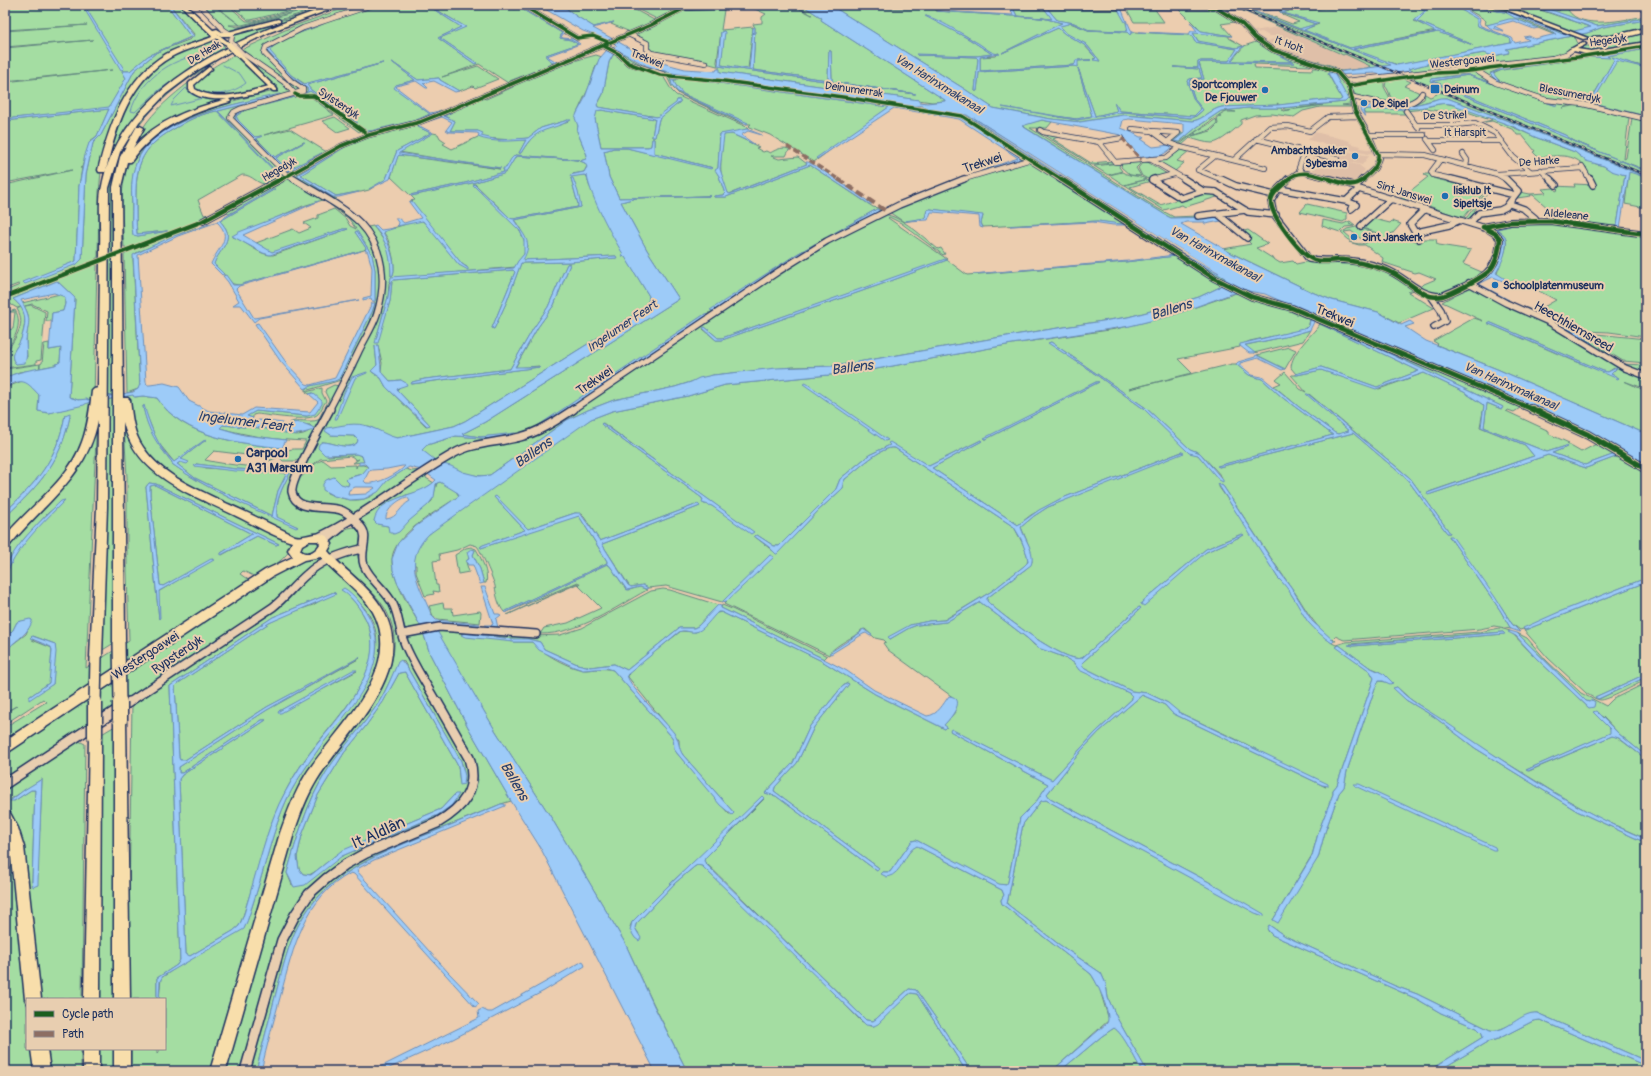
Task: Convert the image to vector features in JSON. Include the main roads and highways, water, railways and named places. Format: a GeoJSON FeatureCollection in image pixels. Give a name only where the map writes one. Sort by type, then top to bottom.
{"type":"FeatureCollection","features":[{"type":"Feature","properties":{"kind":"highway"},"geometry":{"type":"LineString","coordinates":[[92,998],[96,657],[102,507],[98,389],[103,380],[105,197],[102,172],[106,154],[115,124],[132,93],[146,73],[156,64],[182,49],[215,37],[215,32],[223,35],[230,34],[333,5]]}},
{"type":"Feature","properties":{"kind":"highway","name":"De Heak"},"geometry":{"type":"LineString","coordinates":[[105,197],[107,176],[120,143],[139,117],[169,89],[188,74],[241,44],[293,21],[339,5]]}},
{"type":"Feature","properties":{"kind":"highway","name":"De Heak"},"geometry":{"type":"LineString","coordinates":[[121,395],[118,353],[117,192],[119,172],[123,159],[139,128],[164,101],[193,76],[227,55],[247,44],[296,23],[347,5]]}},
{"type":"Feature","properties":{"kind":"highway"},"geometry":{"type":"LineString","coordinates":[[1496,5],[1568,32],[1580,39],[1596,45],[1599,44],[1596,40],[1646,30]]}},
{"type":"Feature","properties":{"kind":"highway"},"geometry":{"type":"LineString","coordinates":[[274,88],[222,98],[200,95],[192,90],[191,87],[198,77],[230,56],[296,23]]}},
{"type":"Feature","properties":{"kind":"highway"},"geometry":{"type":"LineString","coordinates":[[119,172],[132,153],[143,141],[174,121],[212,105],[274,88]]}},
{"type":"Feature","properties":{"kind":"highway"},"geometry":{"type":"LineString","coordinates":[[121,395],[130,435],[148,460],[156,468],[183,486],[300,541]]}},
{"type":"Feature","properties":{"kind":"highway"},"geometry":{"type":"LineString","coordinates":[[121,395],[119,642],[122,998]]}},
{"type":"Feature","properties":{"kind":"highway"},"geometry":{"type":"LineString","coordinates":[[5,543],[22,523],[56,489],[76,465],[88,440],[99,399]]}},
{"type":"Feature","properties":{"kind":"highway"},"geometry":{"type":"LineString","coordinates":[[218,1071],[287,833],[294,814],[311,778],[374,692],[386,661],[388,638],[386,627],[379,611],[365,593],[324,547],[309,537],[300,541],[294,548],[298,554]]}},
{"type":"Feature","properties":{"kind":"highway","name":"Westergoawei"},"geometry":{"type":"LineString","coordinates":[[5,748],[298,554],[315,555],[324,547]]}},
{"type":"Feature","properties":{"kind":"highway","name":"Westergoawei"},"geometry":{"type":"LineString","coordinates":[[5,743],[21,736]]}},
{"type":"Feature","properties":{"kind":"highway"},"geometry":{"type":"LineString","coordinates":[[5,817],[11,828],[17,847],[33,998]]}},
{"type":"Feature","properties":{"kind":"highway"},"geometry":{"type":"LineString","coordinates":[[39,1050],[42,1071]]}},
{"type":"Feature","properties":{"kind":"highway"},"geometry":{"type":"LineString","coordinates":[[91,1050],[91,1071]]}},
{"type":"Feature","properties":{"kind":"highway"},"geometry":{"type":"LineString","coordinates":[[122,1050],[122,1071]]}},
{"type":"Feature","properties":{"kind":"main road"},"geometry":{"type":"LineString","coordinates":[[184,5],[231,44],[274,88]]}},
{"type":"Feature","properties":{"kind":"main road"},"geometry":{"type":"LineString","coordinates":[[190,5],[215,32]]}},
{"type":"Feature","properties":{"kind":"main road","name":"Westergoawei"},"geometry":{"type":"LineString","coordinates":[[1572,50],[1580,39]]}},
{"type":"Feature","properties":{"kind":"main road","name":"Hegedyk"},"geometry":{"type":"LineString","coordinates":[[1572,50],[1591,53],[1646,44]]}},
{"type":"Feature","properties":{"kind":"water"},"geometry":{"type":"Polygon","coordinates":[[[82,5],[84,5],[124,69],[121,70],[82,5]]]}},
{"type":"Feature","properties":{"kind":"water"},"geometry":{"type":"Polygon","coordinates":[[[167,5],[170,5],[194,36],[159,51],[191,37],[167,5]]]}},
{"type":"Feature","properties":{"kind":"water"},"geometry":{"type":"Polygon","coordinates":[[[427,5],[466,27],[440,38],[477,63],[475,64],[438,38],[461,27],[427,5]]]}},
{"type":"Feature","properties":{"kind":"water"},"geometry":{"type":"Polygon","coordinates":[[[515,5],[518,5],[563,32],[564,33],[561,37],[573,39],[580,44],[547,56],[557,62],[566,59],[510,82],[554,63],[546,57],[546,55],[578,44],[571,40],[560,38],[562,33],[520,8],[513,8],[517,7],[515,5]]]}},
{"type":"Feature","properties":{"kind":"water"},"geometry":{"type":"Polygon","coordinates":[[[538,5],[562,5],[594,27],[614,22],[593,28],[651,60],[685,69],[716,71],[717,69],[720,69],[720,72],[919,100],[920,102],[927,103],[945,101],[821,20],[822,18],[802,5],[830,5],[993,108],[1051,119],[1080,122],[1124,115],[1193,121],[1222,107],[1278,105],[1323,100],[1339,101],[1342,99],[1328,73],[1391,65],[1299,29],[1316,24],[1283,13],[1319,23],[1304,30],[1350,48],[1436,32],[1414,20],[1425,11],[1409,5],[1411,5],[1427,11],[1417,21],[1473,45],[1438,32],[1353,49],[1397,65],[1511,43],[1509,38],[1478,26],[1477,19],[1461,10],[1458,6],[1449,5],[1461,6],[1480,19],[1479,23],[1481,26],[1512,38],[1515,43],[1529,40],[1524,37],[1529,36],[1535,39],[1556,34],[1521,18],[1515,18],[1505,12],[1468,7],[1505,11],[1529,19],[1562,34],[1591,27],[1534,7],[1512,7],[1506,5],[1537,5],[1597,26],[1646,18],[1646,20],[1603,27],[1587,33],[1506,49],[1509,51],[1508,53],[1493,56],[1484,53],[1442,60],[1408,69],[1415,73],[1384,76],[1377,73],[1335,75],[1348,99],[1345,102],[1281,108],[1248,108],[1221,111],[1197,127],[1179,142],[1174,141],[1184,133],[1184,124],[1129,119],[1123,120],[1121,128],[1143,137],[1144,138],[1141,139],[1153,147],[1170,145],[1173,147],[1162,155],[1151,158],[1142,159],[1121,135],[1042,120],[1022,126],[1171,218],[1218,217],[1221,221],[1205,224],[1204,222],[1186,222],[1181,224],[1233,254],[1314,293],[1332,300],[1378,312],[1401,325],[1410,321],[1414,324],[1405,327],[1426,341],[1497,369],[1646,434],[1646,466],[1622,452],[1265,294],[1248,291],[1231,294],[1170,316],[1130,326],[1012,344],[860,372],[725,385],[688,396],[612,411],[591,419],[429,534],[421,544],[416,554],[414,564],[418,584],[432,616],[436,620],[480,624],[479,627],[436,629],[495,730],[552,819],[625,943],[654,1006],[687,1071],[655,1071],[540,847],[511,801],[468,727],[430,654],[422,629],[397,582],[393,570],[392,559],[398,543],[416,526],[459,496],[458,493],[440,482],[437,483],[434,497],[428,505],[409,521],[399,532],[394,534],[389,532],[388,526],[377,524],[374,521],[377,512],[392,501],[429,486],[436,480],[422,470],[409,467],[387,481],[378,492],[364,499],[350,500],[334,496],[323,490],[323,484],[326,480],[334,477],[341,484],[348,486],[349,483],[346,480],[348,478],[362,474],[368,467],[365,464],[359,465],[359,462],[364,462],[362,456],[356,454],[325,455],[318,448],[319,444],[322,442],[345,446],[357,443],[358,440],[354,436],[331,435],[325,431],[327,428],[343,425],[365,425],[397,438],[454,426],[465,421],[642,310],[648,303],[649,296],[625,257],[622,256],[623,254],[597,205],[587,176],[571,177],[570,175],[584,172],[587,167],[585,163],[580,161],[586,159],[587,155],[577,131],[578,126],[575,118],[584,100],[599,59],[607,50],[617,46],[613,42],[583,31],[538,5]],[[619,51],[614,53],[609,62],[603,94],[597,105],[598,107],[657,117],[676,103],[677,100],[680,100],[680,102],[659,119],[655,137],[652,137],[655,119],[601,110],[597,111],[595,119],[601,147],[648,147],[651,146],[652,139],[654,139],[654,153],[713,168],[711,169],[627,148],[614,148],[604,151],[609,177],[619,198],[710,196],[636,198],[621,202],[647,250],[679,299],[485,422],[462,434],[480,437],[515,433],[519,434],[495,439],[456,436],[427,445],[422,450],[439,463],[479,476],[490,475],[567,420],[588,410],[614,400],[675,387],[699,378],[776,368],[835,366],[1001,337],[1128,317],[1199,297],[1218,288],[1224,282],[1225,278],[1178,252],[967,115],[928,109],[922,106],[910,106],[672,73],[647,66],[619,51]],[[974,118],[1183,253],[1219,273],[974,118]],[[405,466],[369,471],[364,481],[366,483],[371,483],[381,481],[405,466]],[[355,487],[349,490],[348,495],[366,494],[375,488],[355,487]],[[407,497],[400,500],[390,509],[386,519],[396,514],[410,501],[407,497]]]}},
{"type":"Feature","properties":{"kind":"water"},"geometry":{"type":"Polygon","coordinates":[[[977,7],[1037,7],[1013,8],[1017,16],[1031,17],[937,11],[1013,15],[1010,8],[977,7]]]}},
{"type":"Feature","properties":{"kind":"water"},"geometry":{"type":"Polygon","coordinates":[[[1039,7],[1119,7],[1121,8],[1127,22],[1125,22],[1117,8],[1047,8],[1057,20],[1074,23],[1089,30],[1128,31],[1126,23],[1128,23],[1131,30],[1135,32],[1131,33],[1130,35],[1127,32],[1088,30],[1072,23],[1060,26],[1066,33],[1086,44],[1100,61],[1093,60],[1096,58],[1086,46],[1065,34],[1058,28],[1002,53],[1062,23],[1044,18],[1052,19],[1044,8],[1039,7]]]}},
{"type":"Feature","properties":{"kind":"water"},"geometry":{"type":"Polygon","coordinates":[[[1284,10],[1289,10],[1283,13],[1280,12],[1284,10]]]}},
{"type":"Feature","properties":{"kind":"water"},"geometry":{"type":"Polygon","coordinates":[[[925,16],[944,23],[991,52],[1000,54],[980,57],[980,71],[1074,65],[1076,60],[1091,60],[1078,61],[1078,67],[1074,66],[979,72],[977,91],[975,91],[978,59],[976,57],[916,54],[977,56],[992,54],[969,39],[925,16]]]}},
{"type":"Feature","properties":{"kind":"water"},"geometry":{"type":"Polygon","coordinates":[[[1509,19],[1516,19],[1538,28],[1534,29],[1513,21],[1494,26],[1504,31],[1490,28],[1487,25],[1509,19]]]}},
{"type":"Feature","properties":{"kind":"water"},"geometry":{"type":"Polygon","coordinates":[[[324,22],[325,23],[295,35],[287,38],[324,22]]]}},
{"type":"Feature","properties":{"kind":"water"},"geometry":{"type":"Polygon","coordinates":[[[1190,22],[1201,31],[1232,36],[1193,33],[1198,41],[1236,48],[1245,46],[1240,49],[1231,61],[1292,62],[1267,49],[1295,63],[1201,62],[1199,64],[1204,79],[1192,79],[1189,82],[1195,100],[1203,110],[1193,118],[1123,112],[1077,120],[1002,107],[1076,119],[1092,116],[1078,68],[1095,116],[1117,111],[1114,102],[1120,111],[1194,116],[1201,109],[1194,100],[1187,81],[1190,79],[1202,78],[1199,69],[1173,67],[1198,68],[1198,62],[1201,61],[1229,61],[1237,49],[1195,42],[1190,35],[1139,32],[1189,34],[1191,31],[1197,31],[1190,22]]]}},
{"type":"Feature","properties":{"kind":"water"},"geometry":{"type":"Polygon","coordinates":[[[755,27],[753,70],[828,80],[829,51],[831,51],[833,82],[916,94],[718,66],[721,32],[724,31],[721,65],[749,69],[753,28],[755,27]]]}},
{"type":"Feature","properties":{"kind":"water"},"geometry":{"type":"Polygon","coordinates":[[[286,39],[273,47],[270,51],[291,75],[304,84],[383,63],[307,85],[311,90],[358,123],[310,91],[301,95],[307,92],[308,89],[289,75],[267,51],[269,47],[286,39]]]}},
{"type":"Feature","properties":{"kind":"water"},"geometry":{"type":"Polygon","coordinates":[[[1646,47],[1646,49],[1607,56],[1610,58],[1592,57],[1505,69],[1493,73],[1499,81],[1513,87],[1497,81],[1490,74],[1503,68],[1646,47]]]}},
{"type":"Feature","properties":{"kind":"water"},"geometry":{"type":"Polygon","coordinates":[[[157,52],[134,71],[101,135],[93,143],[86,175],[82,259],[77,264],[25,284],[23,282],[76,261],[79,186],[85,155],[89,143],[97,136],[109,109],[5,121],[5,119],[109,107],[126,78],[122,71],[130,71],[148,56],[157,52]]]}},
{"type":"Feature","properties":{"kind":"water"},"geometry":{"type":"Polygon","coordinates":[[[1612,57],[1646,68],[1617,61],[1592,103],[1645,116],[1569,101],[1590,102],[1614,60],[1612,57]]]}},
{"type":"Feature","properties":{"kind":"water"},"geometry":{"type":"Polygon","coordinates":[[[392,62],[418,80],[439,78],[459,91],[455,92],[434,81],[423,83],[428,88],[416,81],[397,86],[396,87],[430,113],[440,111],[417,120],[430,114],[394,88],[396,85],[415,80],[392,62]]]}},
{"type":"Feature","properties":{"kind":"water"},"geometry":{"type":"Polygon","coordinates":[[[1467,75],[1433,81],[1565,135],[1573,141],[1430,81],[1431,79],[1467,75]]]}},
{"type":"Feature","properties":{"kind":"water"},"geometry":{"type":"Polygon","coordinates":[[[1467,75],[1468,75],[1557,106],[1467,75]]]}},
{"type":"Feature","properties":{"kind":"water"},"geometry":{"type":"Polygon","coordinates":[[[679,77],[688,77],[954,115],[968,122],[1021,159],[981,171],[1018,158],[959,119],[894,108],[817,159],[816,158],[889,107],[691,79],[680,78],[673,80],[683,94],[748,123],[746,124],[678,92],[672,85],[671,80],[679,77]]]}},
{"type":"Feature","properties":{"kind":"water"},"geometry":{"type":"Polygon","coordinates":[[[281,95],[218,111],[281,177],[270,182],[279,176],[217,111],[207,113],[183,123],[166,133],[149,148],[143,157],[137,176],[137,234],[168,231],[138,236],[133,235],[133,174],[139,157],[149,143],[164,132],[182,122],[202,114],[223,107],[281,95]]]}},
{"type":"Feature","properties":{"kind":"water"},"geometry":{"type":"Polygon","coordinates":[[[295,97],[245,110],[236,116],[238,120],[255,137],[262,136],[256,139],[275,157],[305,142],[276,158],[288,170],[322,153],[293,170],[287,171],[236,120],[235,116],[245,109],[295,97]]]}},
{"type":"Feature","properties":{"kind":"water"},"geometry":{"type":"Polygon","coordinates":[[[1440,98],[1447,98],[1524,127],[1646,177],[1629,172],[1620,228],[1571,221],[1617,226],[1625,175],[1611,171],[1604,166],[1586,161],[1575,152],[1535,137],[1512,126],[1451,104],[1404,109],[1366,109],[1363,111],[1365,117],[1360,110],[1361,106],[1419,104],[1440,98]]]}},
{"type":"Feature","properties":{"kind":"water"},"geometry":{"type":"Polygon","coordinates":[[[451,111],[452,112],[444,116],[455,121],[450,131],[478,131],[483,133],[481,136],[498,140],[528,138],[541,128],[571,120],[538,134],[532,138],[521,153],[519,153],[526,140],[495,141],[478,137],[479,134],[477,133],[449,132],[446,130],[452,122],[442,117],[423,123],[451,111]]]}},
{"type":"Feature","properties":{"kind":"water"},"geometry":{"type":"Polygon","coordinates":[[[418,125],[433,133],[399,153],[501,168],[399,155],[390,179],[369,189],[386,179],[397,151],[431,133],[416,126],[418,125]]]}},
{"type":"Feature","properties":{"kind":"water"},"geometry":{"type":"Polygon","coordinates":[[[747,129],[762,135],[748,131],[741,135],[754,144],[732,134],[724,135],[720,169],[728,193],[730,194],[807,164],[806,162],[808,162],[818,167],[872,204],[869,204],[810,165],[726,197],[714,197],[725,194],[719,176],[715,170],[718,168],[720,134],[747,129]]]}},
{"type":"Feature","properties":{"kind":"water"},"geometry":{"type":"Polygon","coordinates":[[[344,147],[301,175],[336,196],[359,192],[333,197],[297,175],[344,147]]]}},
{"type":"Feature","properties":{"kind":"water"},"geometry":{"type":"Polygon","coordinates":[[[515,155],[579,160],[516,156],[507,171],[503,174],[472,183],[410,195],[465,183],[504,172],[503,168],[506,168],[515,155]]]}},
{"type":"Feature","properties":{"kind":"water"},"geometry":{"type":"Polygon","coordinates":[[[571,178],[573,178],[578,192],[581,207],[514,220],[526,238],[528,248],[523,260],[616,256],[617,258],[569,262],[521,263],[507,301],[494,329],[492,328],[515,272],[513,270],[393,280],[390,301],[378,343],[375,343],[388,297],[391,277],[514,268],[524,254],[524,240],[520,231],[473,185],[474,184],[510,218],[513,219],[578,207],[571,178]]]}},
{"type":"Feature","properties":{"kind":"water","name":"Ingelumer Feart"},"geometry":{"type":"Polygon","coordinates":[[[275,189],[220,221],[226,229],[227,238],[226,243],[214,264],[224,274],[222,275],[211,264],[223,243],[224,238],[222,228],[217,222],[178,236],[138,255],[146,382],[147,385],[164,383],[179,387],[189,401],[209,411],[242,415],[254,408],[310,412],[318,402],[309,394],[313,393],[322,401],[322,404],[315,414],[307,416],[256,411],[247,416],[253,418],[250,422],[256,422],[259,420],[283,423],[281,426],[300,423],[314,428],[314,430],[294,434],[282,432],[285,429],[279,428],[277,430],[252,427],[254,425],[248,424],[245,427],[223,425],[220,428],[244,435],[286,440],[282,448],[248,444],[231,441],[197,430],[182,422],[168,411],[157,398],[143,396],[134,397],[133,395],[87,403],[49,413],[38,411],[39,395],[31,386],[24,382],[16,382],[5,388],[5,378],[11,375],[23,371],[55,365],[60,362],[61,348],[49,350],[52,313],[63,311],[65,297],[54,293],[21,300],[29,320],[26,340],[27,354],[25,363],[16,364],[13,357],[14,351],[20,342],[25,322],[21,308],[13,299],[57,281],[75,298],[69,397],[78,400],[87,400],[133,392],[138,389],[140,384],[133,255],[171,237],[218,221],[275,189]]]}},
{"type":"Feature","properties":{"kind":"water"},"geometry":{"type":"Polygon","coordinates":[[[319,201],[243,235],[272,252],[343,229],[348,229],[270,255],[263,253],[232,236],[239,232],[319,201]]]}},
{"type":"Feature","properties":{"kind":"water"},"geometry":{"type":"Polygon","coordinates":[[[412,201],[462,264],[468,268],[468,270],[459,265],[423,221],[397,226],[399,224],[395,218],[398,218],[404,223],[421,218],[409,202],[412,201]]]}},
{"type":"Feature","properties":{"kind":"water"},"geometry":{"type":"Polygon","coordinates":[[[877,209],[880,211],[814,246],[713,311],[710,310],[797,254],[877,209]]]}},
{"type":"Feature","properties":{"kind":"water"},"geometry":{"type":"Polygon","coordinates":[[[930,209],[983,215],[981,223],[983,228],[980,227],[979,216],[931,212],[928,220],[905,221],[925,218],[927,210],[930,209]]]}},
{"type":"Feature","properties":{"kind":"water"},"geometry":{"type":"Polygon","coordinates":[[[1098,221],[1129,225],[1113,225],[1093,222],[1010,226],[1098,221]]]}},
{"type":"Feature","properties":{"kind":"water"},"geometry":{"type":"Polygon","coordinates":[[[1550,222],[1646,236],[1646,237],[1563,224],[1513,225],[1497,229],[1505,236],[1506,245],[1503,260],[1496,273],[1510,282],[1508,283],[1493,277],[1479,284],[1509,300],[1507,301],[1477,285],[1476,282],[1490,275],[1501,250],[1501,236],[1491,228],[1511,224],[1550,222]]]}},
{"type":"Feature","properties":{"kind":"water"},"geometry":{"type":"Polygon","coordinates":[[[376,225],[381,230],[395,228],[383,232],[393,259],[394,270],[393,275],[391,276],[389,255],[382,237],[373,226],[376,225]]]}},
{"type":"Feature","properties":{"kind":"water"},"geometry":{"type":"Polygon","coordinates":[[[357,231],[372,255],[375,270],[375,301],[372,301],[371,298],[363,300],[363,298],[371,296],[372,268],[368,253],[365,251],[366,248],[355,232],[357,231]]]}},
{"type":"Feature","properties":{"kind":"water"},"geometry":{"type":"Polygon","coordinates":[[[361,251],[239,286],[236,289],[254,318],[359,300],[259,318],[254,322],[241,305],[233,305],[239,301],[223,276],[226,275],[233,285],[239,285],[361,251]]]}},
{"type":"Feature","properties":{"kind":"water"},"geometry":{"type":"Polygon","coordinates":[[[1174,255],[1176,256],[1125,262],[973,274],[1128,261],[1174,255]]]}},
{"type":"Feature","properties":{"kind":"water"},"geometry":{"type":"Polygon","coordinates":[[[945,259],[947,260],[722,340],[716,340],[703,328],[705,327],[718,338],[722,338],[945,259]]]}},
{"type":"Feature","properties":{"kind":"water"},"geometry":{"type":"Polygon","coordinates":[[[567,264],[570,264],[554,305],[538,327],[515,367],[540,367],[411,384],[412,382],[425,379],[510,369],[533,329],[548,307],[567,264]]]}},
{"type":"Feature","properties":{"kind":"water"},"geometry":{"type":"Polygon","coordinates":[[[372,303],[375,303],[372,312],[339,379],[310,386],[305,389],[281,362],[255,324],[258,323],[288,365],[306,384],[310,385],[335,378],[372,303]]]}},
{"type":"Feature","properties":{"kind":"water"},"geometry":{"type":"Polygon","coordinates":[[[1532,310],[1572,330],[1580,331],[1584,337],[1593,344],[1530,311],[1532,310]]]}},
{"type":"Feature","properties":{"kind":"water"},"geometry":{"type":"Polygon","coordinates":[[[705,314],[708,315],[539,428],[536,427],[705,314]]]}},
{"type":"Feature","properties":{"kind":"water"},"geometry":{"type":"Polygon","coordinates":[[[1310,320],[1313,320],[1314,322],[1310,330],[1245,345],[1255,353],[1249,353],[1240,346],[1240,344],[1307,328],[1310,320]]]}},
{"type":"Feature","properties":{"kind":"water"},"geometry":{"type":"Polygon","coordinates":[[[1489,322],[1603,371],[1608,372],[1617,368],[1611,374],[1619,378],[1618,379],[1487,323],[1489,322]]]}},
{"type":"Feature","properties":{"kind":"water"},"geometry":{"type":"Polygon","coordinates":[[[1322,323],[1503,407],[1502,409],[1487,403],[1484,427],[1486,428],[1547,452],[1566,446],[1567,447],[1552,453],[1585,465],[1615,454],[1618,456],[1586,468],[1548,455],[1428,495],[1427,493],[1534,456],[1525,445],[1481,427],[1484,406],[1482,404],[1464,392],[1424,373],[1376,389],[1321,370],[1297,375],[1295,374],[1321,367],[1377,387],[1419,371],[1320,324],[1322,323]]]}},
{"type":"Feature","properties":{"kind":"water"},"geometry":{"type":"Polygon","coordinates":[[[1051,342],[1146,408],[1190,449],[1200,453],[1223,480],[1223,482],[1219,480],[1198,455],[1189,453],[1144,409],[1091,371],[1048,343],[1051,342]]]}},
{"type":"Feature","properties":{"kind":"water"},"geometry":{"type":"Polygon","coordinates":[[[378,345],[381,371],[390,381],[401,380],[406,383],[407,385],[398,388],[397,390],[430,425],[427,426],[386,387],[381,378],[371,371],[377,365],[375,346],[378,345]]]}},
{"type":"Feature","properties":{"kind":"water"},"geometry":{"type":"Polygon","coordinates":[[[1256,355],[1285,369],[1282,370],[1258,358],[1240,363],[1240,365],[1252,375],[1262,377],[1299,407],[1335,433],[1338,434],[1349,431],[1306,394],[1308,394],[1410,478],[1450,533],[1447,533],[1407,479],[1353,433],[1219,467],[1217,466],[1333,435],[1283,398],[1262,379],[1249,375],[1236,364],[1255,357],[1256,355]]]}},
{"type":"Feature","properties":{"kind":"water"},"geometry":{"type":"Polygon","coordinates":[[[367,372],[355,378],[337,419],[335,419],[344,393],[352,377],[367,372]]]}},
{"type":"Feature","properties":{"kind":"water"},"geometry":{"type":"Polygon","coordinates":[[[1096,382],[1099,382],[986,439],[984,438],[1096,382]]]}},
{"type":"Feature","properties":{"kind":"water"},"geometry":{"type":"Polygon","coordinates":[[[806,383],[888,440],[885,441],[803,384],[806,383]]]}},
{"type":"Feature","properties":{"kind":"water"},"geometry":{"type":"Polygon","coordinates":[[[144,405],[155,435],[163,449],[174,462],[207,439],[181,459],[189,462],[187,464],[180,462],[177,464],[195,478],[272,516],[278,491],[287,473],[235,471],[194,466],[196,464],[236,469],[290,472],[278,500],[277,517],[298,527],[296,528],[216,491],[186,474],[172,464],[150,430],[143,407],[144,405]]]}},
{"type":"Feature","properties":{"kind":"water"},"geometry":{"type":"Polygon","coordinates":[[[70,413],[65,435],[55,459],[41,480],[5,517],[5,512],[27,491],[51,458],[57,445],[65,415],[70,413]]]}},
{"type":"Feature","properties":{"kind":"water"},"geometry":{"type":"Polygon","coordinates":[[[602,423],[754,532],[751,534],[712,506],[702,503],[702,498],[602,425],[602,423]]]}},
{"type":"Feature","properties":{"kind":"water"},"geometry":{"type":"Polygon","coordinates":[[[981,440],[982,441],[932,468],[1018,525],[1039,510],[1060,499],[1182,452],[1184,453],[1048,507],[1034,516],[1021,527],[1031,550],[1031,565],[987,598],[987,601],[1004,616],[1033,637],[1062,654],[1074,658],[1082,658],[1139,607],[1141,608],[1082,663],[1083,667],[1131,691],[1147,693],[1168,703],[1180,713],[1328,784],[1328,786],[1322,785],[1172,713],[1165,705],[1142,695],[1099,732],[1081,751],[1047,794],[1050,798],[1209,882],[1264,914],[1264,916],[1255,913],[1046,800],[1041,801],[1023,824],[1007,904],[1057,943],[1101,973],[1106,984],[1108,998],[1117,1018],[1147,1071],[1142,1071],[1125,1041],[1114,1028],[1102,1036],[1060,1071],[1052,1071],[1107,1023],[1108,1019],[1106,1006],[1091,974],[1002,904],[1001,900],[1004,895],[1002,890],[917,846],[909,853],[897,872],[887,877],[881,874],[883,872],[890,872],[912,841],[916,840],[999,884],[1006,885],[1008,882],[1020,818],[1036,802],[1048,784],[950,731],[951,729],[1052,780],[1095,733],[1132,699],[1132,696],[1129,693],[1079,670],[1074,663],[1064,657],[1038,648],[980,602],[946,622],[917,625],[890,639],[888,637],[910,625],[929,621],[945,620],[992,591],[1024,566],[1028,562],[1027,555],[1021,539],[1014,527],[895,448],[890,448],[876,454],[845,479],[843,488],[819,510],[777,554],[754,536],[757,535],[774,546],[779,546],[836,489],[840,479],[869,455],[890,445],[888,443],[890,442],[929,466],[981,440]]]}},
{"type":"Feature","properties":{"kind":"water"},"geometry":{"type":"Polygon","coordinates":[[[149,483],[156,484],[279,544],[276,545],[257,536],[221,555],[221,553],[252,534],[155,485],[150,486],[160,585],[163,586],[211,559],[214,560],[159,591],[159,619],[146,487],[149,483]]]}},
{"type":"Feature","properties":{"kind":"water"},"geometry":{"type":"Polygon","coordinates":[[[1218,484],[1223,486],[1312,621],[1334,641],[1332,643],[1308,622],[1291,593],[1278,578],[1218,484]]]}},
{"type":"Feature","properties":{"kind":"water"},"geometry":{"type":"Polygon","coordinates":[[[496,496],[528,529],[575,513],[580,513],[600,541],[698,504],[700,506],[602,544],[628,585],[631,587],[643,585],[648,588],[646,589],[640,587],[627,590],[607,564],[505,613],[504,612],[607,563],[607,561],[579,516],[481,548],[480,547],[483,545],[525,530],[494,497],[496,496]]]}},
{"type":"Feature","properties":{"kind":"water"},"geometry":{"type":"Polygon","coordinates":[[[65,500],[24,544],[5,576],[7,567],[18,546],[61,501],[65,500]]]}},
{"type":"Feature","properties":{"kind":"water"},"geometry":{"type":"Polygon","coordinates":[[[1242,534],[1244,535],[1206,552],[1144,606],[1141,604],[1206,549],[1242,534]]]}},
{"type":"Feature","properties":{"kind":"water"},"geometry":{"type":"Polygon","coordinates":[[[1449,536],[1452,536],[1512,624],[1520,632],[1511,629],[1500,610],[1449,536]]]}},
{"type":"Feature","properties":{"kind":"water"},"geometry":{"type":"Polygon","coordinates":[[[471,549],[475,550],[473,555],[480,569],[484,583],[480,584],[473,565],[468,565],[466,561],[469,559],[467,552],[471,549]]]}},
{"type":"Feature","properties":{"kind":"water"},"geometry":{"type":"Polygon","coordinates":[[[770,555],[774,557],[727,601],[722,602],[770,555]]]}},
{"type":"Feature","properties":{"kind":"water"},"geometry":{"type":"Polygon","coordinates":[[[1646,578],[1646,582],[1525,630],[1523,628],[1559,612],[1646,578]]]}},
{"type":"Feature","properties":{"kind":"water"},"geometry":{"type":"Polygon","coordinates":[[[481,587],[485,587],[495,614],[501,615],[496,619],[498,628],[485,627],[485,625],[493,624],[481,587]]]}},
{"type":"Feature","properties":{"kind":"water"},"geometry":{"type":"Polygon","coordinates":[[[344,588],[348,590],[363,607],[375,633],[376,650],[373,667],[366,684],[357,700],[309,763],[287,799],[274,834],[244,929],[163,976],[160,981],[159,998],[157,998],[157,978],[177,965],[180,960],[170,686],[273,617],[334,592],[336,594],[269,623],[175,686],[179,758],[180,760],[185,760],[267,707],[360,657],[267,710],[179,767],[179,773],[182,773],[262,720],[266,720],[182,775],[179,779],[186,954],[190,956],[239,926],[245,912],[274,815],[288,786],[307,757],[345,709],[357,691],[366,672],[371,653],[371,634],[361,611],[351,598],[341,590],[344,588]]]}},
{"type":"Feature","properties":{"kind":"water"},"geometry":{"type":"Polygon","coordinates":[[[718,605],[721,606],[721,608],[847,671],[874,690],[927,716],[934,714],[949,696],[957,701],[956,709],[944,725],[947,727],[945,729],[875,694],[822,661],[721,612],[718,612],[701,630],[693,632],[679,632],[627,675],[640,695],[676,736],[683,755],[734,813],[732,815],[720,805],[676,752],[672,737],[613,670],[607,668],[583,670],[574,667],[539,650],[532,642],[514,642],[465,637],[461,635],[464,633],[512,639],[528,639],[540,642],[544,649],[577,664],[590,667],[614,664],[627,670],[679,628],[694,628],[698,626],[718,605]]]}},
{"type":"Feature","properties":{"kind":"water"},"geometry":{"type":"Polygon","coordinates":[[[30,619],[32,622],[29,628],[23,636],[8,648],[5,653],[5,638],[13,630],[17,622],[30,619]]]}},
{"type":"Feature","properties":{"kind":"water"},"geometry":{"type":"Polygon","coordinates":[[[863,629],[872,635],[870,636],[866,633],[863,634],[831,654],[829,653],[860,633],[863,629]]]}},
{"type":"Feature","properties":{"kind":"water"},"geometry":{"type":"Polygon","coordinates":[[[1510,631],[1517,633],[1586,701],[1589,702],[1592,700],[1595,702],[1594,707],[1589,708],[1535,657],[1516,636],[1508,632],[1510,631]]]}},
{"type":"Feature","properties":{"kind":"water"},"geometry":{"type":"Polygon","coordinates":[[[1503,632],[1505,634],[1353,646],[1348,645],[1503,632]]]}},
{"type":"Feature","properties":{"kind":"water"},"geometry":{"type":"Polygon","coordinates":[[[32,636],[55,644],[56,652],[53,684],[29,700],[29,697],[49,683],[52,651],[51,647],[30,638],[32,636]]]}},
{"type":"Feature","properties":{"kind":"water"},"geometry":{"type":"Polygon","coordinates":[[[1339,645],[1369,667],[1384,674],[1393,683],[1390,684],[1379,681],[1375,688],[1347,771],[1344,787],[1339,793],[1325,832],[1318,858],[1278,923],[1273,920],[1312,856],[1319,830],[1333,794],[1333,790],[1337,785],[1374,678],[1370,671],[1336,647],[1339,645]]]}},
{"type":"Feature","properties":{"kind":"water"},"geometry":{"type":"Polygon","coordinates":[[[401,660],[408,669],[461,761],[465,776],[464,784],[460,785],[458,766],[405,672],[399,673],[383,702],[344,753],[318,795],[302,835],[297,857],[299,869],[303,874],[311,875],[341,851],[441,809],[455,794],[459,794],[452,805],[438,815],[342,856],[305,885],[294,887],[287,873],[308,808],[314,795],[332,763],[379,703],[398,662],[401,660]]]}},
{"type":"Feature","properties":{"kind":"water"},"geometry":{"type":"Polygon","coordinates":[[[353,670],[357,670],[281,713],[278,713],[279,711],[353,670]]]}},
{"type":"Feature","properties":{"kind":"water"},"geometry":{"type":"Polygon","coordinates":[[[1646,674],[1646,677],[1598,699],[1595,697],[1646,674]]]}},
{"type":"Feature","properties":{"kind":"water"},"geometry":{"type":"Polygon","coordinates":[[[848,683],[849,684],[814,727],[797,763],[775,787],[774,791],[879,868],[877,871],[776,796],[765,793],[793,763],[810,726],[842,687],[848,683]]]}},
{"type":"Feature","properties":{"kind":"water"},"geometry":{"type":"Polygon","coordinates":[[[1397,687],[1418,704],[1540,784],[1592,814],[1646,839],[1646,843],[1577,811],[1475,748],[1433,716],[1406,700],[1393,688],[1397,687]]]}},
{"type":"Feature","properties":{"kind":"water"},"geometry":{"type":"Polygon","coordinates":[[[1596,711],[1619,734],[1646,756],[1646,759],[1619,738],[1612,736],[1528,771],[1526,770],[1610,733],[1610,729],[1593,712],[1596,711]]]}},
{"type":"Feature","properties":{"kind":"water"},"geometry":{"type":"Polygon","coordinates":[[[42,779],[38,885],[33,887],[35,790],[31,790],[14,801],[10,801],[42,779]]]}},
{"type":"Feature","properties":{"kind":"water"},"geometry":{"type":"Polygon","coordinates":[[[1354,784],[1359,784],[1495,847],[1496,850],[1493,850],[1355,786],[1354,784]]]}},
{"type":"Feature","properties":{"kind":"water"},"geometry":{"type":"Polygon","coordinates":[[[762,796],[764,798],[705,858],[704,861],[707,865],[866,1020],[873,1021],[876,1019],[909,989],[916,990],[971,1071],[966,1071],[917,994],[911,993],[908,995],[878,1024],[874,1026],[866,1025],[702,866],[697,865],[675,883],[636,924],[635,928],[641,938],[639,941],[635,938],[630,930],[632,922],[762,796]]]}},
{"type":"Feature","properties":{"kind":"water"},"geometry":{"type":"Polygon","coordinates":[[[501,804],[505,804],[505,806],[374,860],[359,868],[357,871],[448,972],[479,1004],[475,1007],[354,874],[351,873],[335,883],[322,896],[303,925],[291,959],[261,1071],[256,1071],[291,941],[298,926],[309,909],[322,894],[336,881],[352,870],[386,851],[501,804]]]}},
{"type":"Feature","properties":{"kind":"water"},"geometry":{"type":"Polygon","coordinates":[[[1269,925],[1285,936],[1395,986],[1417,994],[1490,1030],[1502,1029],[1525,1015],[1537,1013],[1646,1061],[1646,1066],[1540,1020],[1533,1021],[1498,1039],[1487,1042],[1438,1071],[1428,1071],[1483,1037],[1482,1033],[1477,1028],[1441,1013],[1417,999],[1272,935],[1267,929],[1269,925]]]}},
{"type":"Feature","properties":{"kind":"water"},"geometry":{"type":"Polygon","coordinates":[[[583,961],[585,966],[544,991],[453,1039],[383,1071],[372,1071],[479,1018],[478,1011],[482,1009],[492,1012],[583,961]]]}},
{"type":"Feature","properties":{"kind":"waterway"},"geometry":{"type":"LineString","coordinates":[[194,56],[204,59],[159,90],[135,112],[131,111],[140,91],[155,75],[173,63],[194,56]]}},
{"type":"Feature","properties":{"kind":"waterway"},"geometry":{"type":"LineString","coordinates":[[199,90],[211,94],[224,93],[230,92],[246,83],[240,74],[223,65]]}},
{"type":"Feature","properties":{"kind":"waterway"},"geometry":{"type":"LineString","coordinates":[[174,100],[186,88],[191,94],[202,98]]}},
{"type":"Feature","properties":{"kind":"waterway"},"geometry":{"type":"LineString","coordinates":[[173,102],[171,106],[203,98]]}},
{"type":"Feature","properties":{"kind":"railway"},"geometry":{"type":"LineString","coordinates":[[1231,5],[1646,175]]}},
{"type":"Feature","properties":{"kind":"place","name":"Deinum"},"geometry":{"type":"Point","coordinates":[1435,89]}},
{"type":"Feature","properties":{"kind":"place","name":"Sportcomplex De Fjouwer"},"geometry":{"type":"Point","coordinates":[1265,90]}},
{"type":"Feature","properties":{"kind":"place","name":"De Sipel"},"geometry":{"type":"Point","coordinates":[1364,103]}},
{"type":"Feature","properties":{"kind":"place","name":"Ambachtsbakker Sybesma"},"geometry":{"type":"Point","coordinates":[1355,156]}},
{"type":"Feature","properties":{"kind":"place","name":"Iisklub It Sipeltsje"},"geometry":{"type":"Point","coordinates":[1445,196]}},
{"type":"Feature","properties":{"kind":"place","name":"Sint Janskerk"},"geometry":{"type":"Point","coordinates":[1354,237]}},
{"type":"Feature","properties":{"kind":"place","name":"Schoolplatenmuseum"},"geometry":{"type":"Point","coordinates":[1495,285]}},
{"type":"Feature","properties":{"kind":"place","name":"Carpool A31 Marsum"},"geometry":{"type":"Point","coordinates":[238,459]}},
{"type":"Feature","properties":{"kind":"water label","name":"Van Harinxmakanaal"},"geometry":{"type":"Point","coordinates":[939,84]}},
{"type":"Feature","properties":{"kind":"water label","name":"Van Harinxmakanaal"},"geometry":{"type":"Point","coordinates":[1215,254]}},
{"type":"Feature","properties":{"kind":"water label","name":"Ballens"},"geometry":{"type":"Point","coordinates":[1171,309]}},
{"type":"Feature","properties":{"kind":"water label","name":"Ballens"},"geometry":{"type":"Point","coordinates":[852,367]}},
{"type":"Feature","properties":{"kind":"water label","name":"Van Harinxmakanaal"},"geometry":{"type":"Point","coordinates":[1511,386]}},
{"type":"Feature","properties":{"kind":"water label","name":"Ballens"},"geometry":{"type":"Point","coordinates":[533,452]}},
{"type":"Feature","properties":{"kind":"water label","name":"Ballens"},"geometry":{"type":"Point","coordinates":[515,781]}}]}
